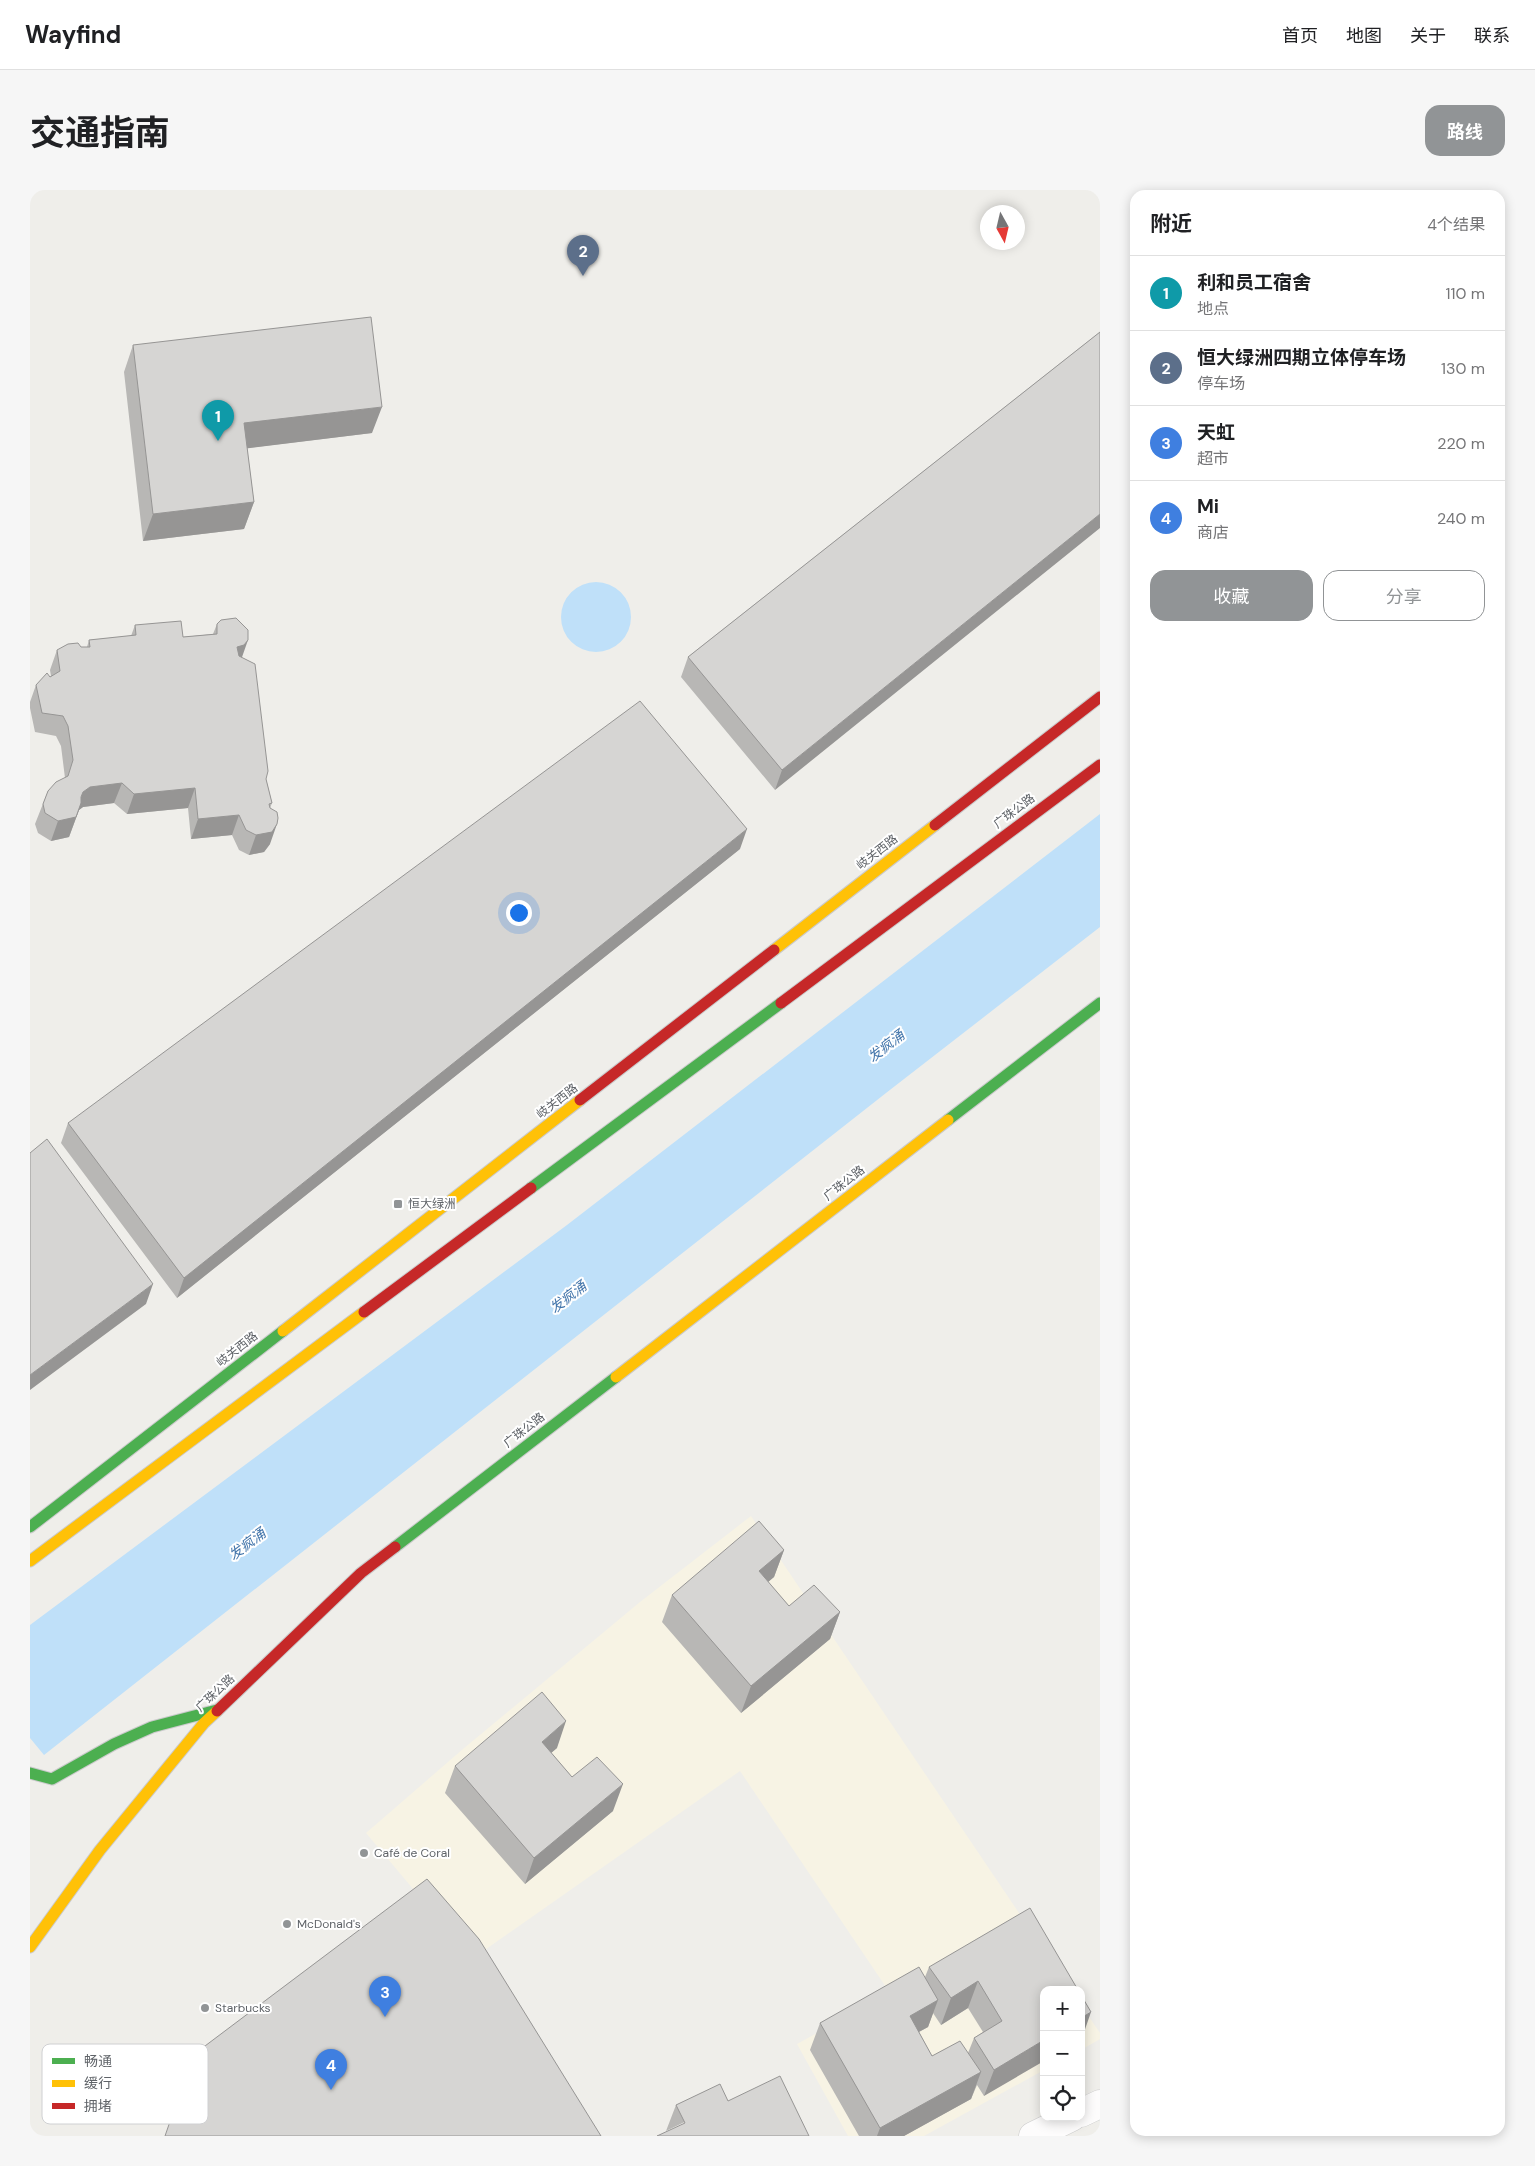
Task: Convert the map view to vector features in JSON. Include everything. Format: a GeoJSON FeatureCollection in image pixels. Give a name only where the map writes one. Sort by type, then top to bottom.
{"type":"FeatureCollection","features":[{"type":"Feature","properties":{"kind":"main road","name":"岐关西路"},"geometry":{"type":"LineString","coordinates":[[30,1527],[1100,696]]}},
{"type":"Feature","properties":{"kind":"main road","name":"广珠公路"},"geometry":{"type":"LineString","coordinates":[[30,1561],[1100,765]]}},
{"type":"Feature","properties":{"kind":"main road","name":"广珠公路"},"geometry":{"type":"LineString","coordinates":[[30,1947],[105,1844],[204,1723],[360,1573],[1100,1003]]}},
{"type":"Feature","properties":{"kind":"main road"},"geometry":{"type":"LineString","coordinates":[[30,1773],[52,1779],[114,1744],[152,1727],[217,1710]]}},
{"type":"Feature","properties":{"kind":"street"},"geometry":{"type":"LineString","coordinates":[[1085,2111],[1100,2104]]}},
{"type":"Feature","properties":{"kind":"street"},"geometry":{"type":"LineString","coordinates":[[1033,2136],[1064,2121]]}},
{"type":"Feature","properties":{"kind":"shaded area"},"geometry":{"type":"Polygon","coordinates":[[[751,1516],[1068,1986],[1040,1986],[1040,2072],[924,2136],[848,2136],[797,2044],[890,1993],[740,1771],[472,1959],[366,1833],[463,1749],[640,1602],[751,1516]]]}},
{"type":"Feature","properties":{"kind":"shaded area"},"geometry":{"type":"Polygon","coordinates":[[[1085,2011],[1100,2033],[1100,2039],[1085,2048],[1085,2011]]]}},
{"type":"Feature","properties":{"kind":"water"},"geometry":{"type":"Polygon","coordinates":[[[596,582],[609,585],[621,592],[628,604],[631,617],[628,630],[621,642],[609,649],[596,652],[583,649],[571,642],[564,630],[561,617],[564,604],[571,592],[583,585],[596,582]]]}},
{"type":"Feature","properties":{"kind":"water","name":"发疯涌"},"geometry":{"type":"Polygon","coordinates":[[[1100,814],[1100,927],[44,1755],[30,1738],[30,1625],[567,1225],[1100,814]]]}},
{"type":"Feature","properties":{"kind":"building"},"geometry":{"type":"Polygon","coordinates":[[[371,317],[382,407],[244,423],[254,502],[153,514],[133,345],[371,317]]]}},
{"type":"Feature","properties":{"kind":"building"},"geometry":{"type":"Polygon","coordinates":[[[1100,332],[1100,514],[782,770],[688,657],[1100,332]]]}},
{"type":"Feature","properties":{"kind":"building"},"geometry":{"type":"Polygon","coordinates":[[[236,618],[248,630],[248,640],[244,645],[237,647],[239,656],[255,664],[268,771],[266,779],[272,803],[269,804],[270,808],[277,812],[278,818],[272,832],[256,835],[246,830],[239,815],[198,819],[195,788],[134,794],[122,783],[90,787],[83,792],[76,817],[58,821],[45,813],[43,804],[48,791],[56,782],[68,776],[73,760],[68,726],[63,716],[42,713],[36,685],[47,673],[50,677],[60,671],[57,650],[68,644],[78,643],[81,647],[90,647],[89,640],[136,635],[135,625],[181,621],[183,637],[217,634],[217,624],[221,620],[236,618]]]}},
{"type":"Feature","properties":{"kind":"building"},"geometry":{"type":"Polygon","coordinates":[[[640,701],[747,829],[184,1278],[68,1123],[640,701]]]}},
{"type":"Feature","properties":{"kind":"building"},"geometry":{"type":"Polygon","coordinates":[[[47,1139],[153,1284],[30,1375],[30,1153],[47,1139]]]}},
{"type":"Feature","properties":{"kind":"building"},"geometry":{"type":"Polygon","coordinates":[[[759,1521],[784,1550],[759,1571],[789,1606],[814,1585],[840,1612],[751,1686],[672,1595],[759,1521]]]}},
{"type":"Feature","properties":{"kind":"building"},"geometry":{"type":"Polygon","coordinates":[[[542,1692],[566,1721],[542,1742],[572,1777],[597,1757],[623,1784],[534,1858],[455,1766],[542,1692]]]}},
{"type":"Feature","properties":{"kind":"building"},"geometry":{"type":"Polygon","coordinates":[[[427,1879],[479,1939],[601,2136],[165,2136],[169,2124],[208,2124],[208,2044],[427,1879]]]}},
{"type":"Feature","properties":{"kind":"building"},"geometry":{"type":"Polygon","coordinates":[[[1030,1908],[1076,1986],[1040,1986],[1040,2042],[994,2070],[974,2038],[1002,2021],[978,1981],[951,1998],[929,1967],[1030,1908]]]}},
{"type":"Feature","properties":{"kind":"building"},"geometry":{"type":"Polygon","coordinates":[[[919,1967],[938,2000],[910,2016],[932,2056],[960,2041],[981,2072],[880,2128],[820,2023],[919,1967]]]}},
{"type":"Feature","properties":{"kind":"building"},"geometry":{"type":"Polygon","coordinates":[[[1085,2002],[1091,2012],[1085,2016],[1085,2002]]]}},
{"type":"Feature","properties":{"kind":"building"},"geometry":{"type":"Polygon","coordinates":[[[780,2076],[809,2136],[657,2136],[685,2123],[676,2105],[720,2084],[728,2101],[780,2076]]]}},
{"type":"Feature","properties":{"kind":"traffic: fast"},"geometry":{"type":"LineString","coordinates":[[531,1188],[781,1003]]}},
{"type":"Feature","properties":{"kind":"traffic: fast"},"geometry":{"type":"LineString","coordinates":[[948,1120],[1100,1003]]}},
{"type":"Feature","properties":{"kind":"traffic: fast"},"geometry":{"type":"LineString","coordinates":[[30,1527],[283,1331]]}},
{"type":"Feature","properties":{"kind":"traffic: fast"},"geometry":{"type":"LineString","coordinates":[[395,1547],[616,1377]]}},
{"type":"Feature","properties":{"kind":"traffic: fast"},"geometry":{"type":"LineString","coordinates":[[30,1773],[52,1779],[114,1744],[152,1727],[217,1710]]}},
{"type":"Feature","properties":{"kind":"traffic: slow"},"geometry":{"type":"LineString","coordinates":[[774,950],[935,825]]}},
{"type":"Feature","properties":{"kind":"traffic: slow"},"geometry":{"type":"LineString","coordinates":[[283,1331],[580,1100]]}},
{"type":"Feature","properties":{"kind":"traffic: slow"},"geometry":{"type":"LineString","coordinates":[[616,1377],[948,1120]]}},
{"type":"Feature","properties":{"kind":"traffic: slow"},"geometry":{"type":"LineString","coordinates":[[30,1561],[364,1312]]}},
{"type":"Feature","properties":{"kind":"traffic: slow"},"geometry":{"type":"LineString","coordinates":[[30,1947],[100,1850],[204,1723],[217,1711]]}},
{"type":"Feature","properties":{"kind":"traffic: jam"},"geometry":{"type":"LineString","coordinates":[[935,825],[1100,697]]}},
{"type":"Feature","properties":{"kind":"traffic: jam"},"geometry":{"type":"LineString","coordinates":[[781,1003],[1100,765]]}},
{"type":"Feature","properties":{"kind":"traffic: jam"},"geometry":{"type":"LineString","coordinates":[[580,1100],[774,950]]}},
{"type":"Feature","properties":{"kind":"traffic: jam"},"geometry":{"type":"LineString","coordinates":[[364,1312],[531,1188]]}},
{"type":"Feature","properties":{"kind":"traffic: jam"},"geometry":{"type":"LineString","coordinates":[[217,1711],[361,1573],[395,1547]]}},
{"type":"Feature","properties":{"kind":"place","name":"恒大绿洲四期立体停车场"},"geometry":{"type":"Point","coordinates":[583,276]}},
{"type":"Feature","properties":{"kind":"place","name":"利和员工宿舍"},"geometry":{"type":"Point","coordinates":[218,441]}},
{"type":"Feature","properties":{"kind":"place","name":"恒大绿洲"},"geometry":{"type":"Point","coordinates":[398,1204]}},
{"type":"Feature","properties":{"kind":"place","name":"Café de Coral"},"geometry":{"type":"Point","coordinates":[364,1853]}},
{"type":"Feature","properties":{"kind":"place","name":"McDonald's"},"geometry":{"type":"Point","coordinates":[287,1924]}},
{"type":"Feature","properties":{"kind":"place","name":"Starbucks"},"geometry":{"type":"Point","coordinates":[205,2008]}},
{"type":"Feature","properties":{"kind":"place","name":"天虹"},"geometry":{"type":"Point","coordinates":[385,2017]}},
{"type":"Feature","properties":{"kind":"place","name":"Mi"},"geometry":{"type":"Point","coordinates":[331,2090]}}]}
